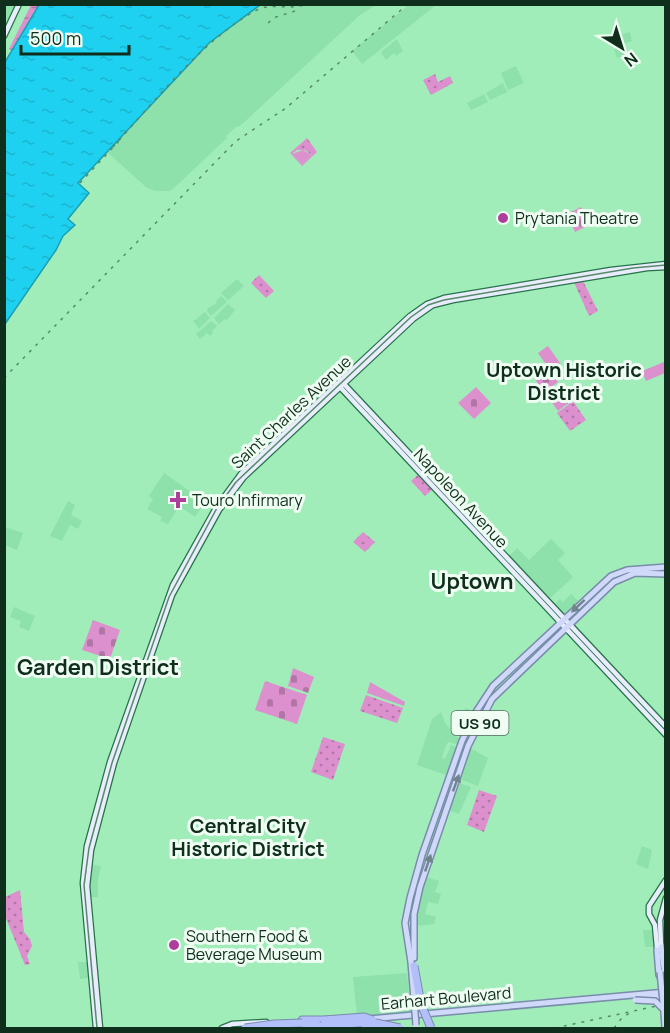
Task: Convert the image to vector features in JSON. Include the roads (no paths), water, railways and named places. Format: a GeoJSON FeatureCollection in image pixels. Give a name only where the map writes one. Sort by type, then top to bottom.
{"type":"FeatureCollection","features":[{"type":"Feature","properties":{"kind":"highway"},"geometry":{"type":"LineString","coordinates":[[413,963],[421,1005],[431,1029]]}},
{"type":"Feature","properties":{"kind":"highway"},"geometry":{"type":"LineString","coordinates":[[246,1029],[297,1026],[364,1017],[388,1029]]}},
{"type":"Feature","properties":{"kind":"highway"},"geometry":{"type":"LineString","coordinates":[[246,1029],[302,1022],[377,1029]]}},
{"type":"Feature","properties":{"kind":"highway"},"geometry":{"type":"LineString","coordinates":[[323,1023],[371,1022],[400,1029]]}},
{"type":"Feature","properties":{"kind":"main road"},"geometry":{"type":"LineString","coordinates":[[4,36],[19,4]]}},
{"type":"Feature","properties":{"kind":"main road","name":"Saint Charles Avenue"},"geometry":{"type":"LineString","coordinates":[[98,1029],[86,880],[97,816],[169,593],[227,490],[241,474],[340,384],[417,316],[434,305],[666,266]]}},
{"type":"Feature","properties":{"kind":"main road","name":"Napoleon Avenue"},"geometry":{"type":"LineString","coordinates":[[340,384],[666,735]]}},
{"type":"Feature","properties":{"kind":"main road","name":"US 90"},"geometry":{"type":"LineString","coordinates":[[413,963],[405,923],[422,855],[465,735],[490,690],[614,574],[627,570],[666,567]]}},
{"type":"Feature","properties":{"kind":"main road","name":"US 90"},"geometry":{"type":"LineString","coordinates":[[417,1028],[413,963],[414,910],[420,886],[468,746],[495,694],[566,629],[608,586],[634,573],[666,574]]}},
{"type":"Feature","properties":{"kind":"main road"},"geometry":{"type":"LineString","coordinates":[[561,623],[566,629]]}},
{"type":"Feature","properties":{"kind":"main road","name":"Napoleon Avenue"},"geometry":{"type":"LineString","coordinates":[[566,629],[666,728]]}},
{"type":"Feature","properties":{"kind":"main road"},"geometry":{"type":"LineString","coordinates":[[664,1028],[665,1010],[655,925],[648,909],[666,880]]}},
{"type":"Feature","properties":{"kind":"main road"},"geometry":{"type":"LineString","coordinates":[[663,995],[658,948],[666,898]]}},
{"type":"Feature","properties":{"kind":"main road"},"geometry":{"type":"LineString","coordinates":[[658,948],[666,981]]}},
{"type":"Feature","properties":{"kind":"main road","name":"Earhart Boulevard"},"geometry":{"type":"LineString","coordinates":[[602,999],[663,995]]}},
{"type":"Feature","properties":{"kind":"main road","name":"Earhart Boulevard"},"geometry":{"type":"LineString","coordinates":[[323,1023],[663,995]]}},
{"type":"Feature","properties":{"kind":"main road"},"geometry":{"type":"LineString","coordinates":[[627,998],[655,1001],[665,1010]]}},
{"type":"Feature","properties":{"kind":"main road","name":"Earhart Boulevard"},"geometry":{"type":"LineString","coordinates":[[362,1028],[380,1022],[511,1007]]}},
{"type":"Feature","properties":{"kind":"main road"},"geometry":{"type":"LineString","coordinates":[[663,1019],[664,1028]]}},
{"type":"Feature","properties":{"kind":"main road"},"geometry":{"type":"LineString","coordinates":[[356,1029],[357,1020],[362,1023],[362,1028]]}},
{"type":"Feature","properties":{"kind":"main road"},"geometry":{"type":"LineString","coordinates":[[345,1021],[349,1029]]}},
{"type":"Feature","properties":{"kind":"main road"},"geometry":{"type":"LineString","coordinates":[[222,1029],[229,1025],[256,1026],[302,1022]]}},
{"type":"Feature","properties":{"kind":"water"},"geometry":{"type":"Polygon","coordinates":[[[39,5],[260,5],[209,43],[78,183],[89,193],[68,219],[75,225],[63,236],[56,250],[5,324],[5,62],[39,5]]]}},
{"type":"Feature","properties":{"kind":"tram line"},"geometry":{"type":"LineString","coordinates":[[97,1028],[84,885],[89,848],[112,763],[169,597],[217,508],[236,482],[411,317],[428,305],[444,300],[633,268],[666,265]]}},
{"type":"Feature","properties":{"kind":"railway"},"geometry":{"type":"LineString","coordinates":[[113,147],[180,72],[238,22],[263,8],[294,7],[306,4]]}},
{"type":"Feature","properties":{"kind":"railway"},"geometry":{"type":"LineString","coordinates":[[4,378],[236,141],[286,108],[408,4]]}},
{"type":"Feature","properties":{"kind":"railway"},"geometry":{"type":"LineString","coordinates":[[268,23],[276,17],[295,11]]}},
{"type":"Feature","properties":{"kind":"railway"},"geometry":{"type":"LineString","coordinates":[[80,183],[119,141]]}},
{"type":"Feature","properties":{"kind":"railway"},"geometry":{"type":"LineString","coordinates":[[555,1028],[666,1004]]}},
{"type":"Feature","properties":{"kind":"railway"},"geometry":{"type":"LineString","coordinates":[[614,1028],[631,1012]]}},
{"type":"Feature","properties":{"kind":"place","name":"Prytania Theatre"},"geometry":{"type":"Point","coordinates":[503,218]}},
{"type":"Feature","properties":{"kind":"place","name":"Touro Infirmary"},"geometry":{"type":"Point","coordinates":[178,500]}},
{"type":"Feature","properties":{"kind":"place","name":"Southern Food & Beverage Museum"},"geometry":{"type":"Point","coordinates":[174,945]}},
{"type":"Feature","properties":{"kind":"district","name":"Uptown Historic District"},"geometry":{"type":"Point","coordinates":[564,380]}},
{"type":"Feature","properties":{"kind":"district","name":"Uptown"},"geometry":{"type":"Point","coordinates":[472,581]}},
{"type":"Feature","properties":{"kind":"district","name":"Garden District"},"geometry":{"type":"Point","coordinates":[98,667]}},
{"type":"Feature","properties":{"kind":"district","name":"Central City Historic District"},"geometry":{"type":"Point","coordinates":[248,836]}}]}
